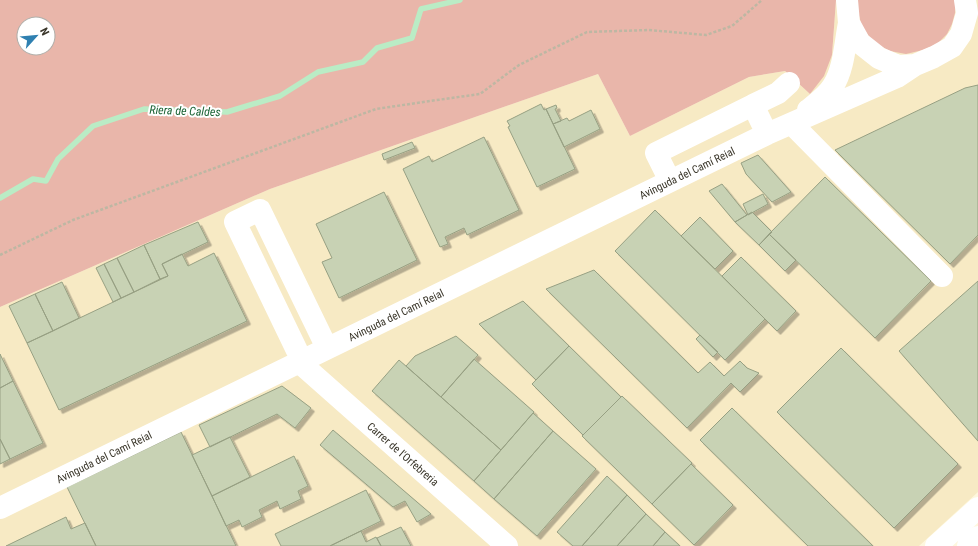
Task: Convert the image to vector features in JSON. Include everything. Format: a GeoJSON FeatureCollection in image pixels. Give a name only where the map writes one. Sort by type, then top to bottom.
{"type":"FeatureCollection","features":[{"type":"Feature","properties":{"kind":"street","name":"Avinguda del Camí Reial"},"geometry":{"type":"LineString","coordinates":[[792,124],[822,99],[833,87],[841,70],[848,23],[847,0]]}},
{"type":"Feature","properties":{"kind":"street"},"geometry":{"type":"LineString","coordinates":[[848,23],[860,43],[879,58],[898,66],[915,65],[952,47],[970,34],[965,0]]}},
{"type":"Feature","properties":{"kind":"street","name":"Avinguda del Camí Reial"},"geometry":{"type":"LineString","coordinates":[[0,508],[767,134],[896,77],[915,65]]}},
{"type":"Feature","properties":{"kind":"street"},"geometry":{"type":"LineString","coordinates":[[670,181],[656,153],[778,93],[789,83]]}},
{"type":"Feature","properties":{"kind":"street"},"geometry":{"type":"LineString","coordinates":[[753,105],[767,134]]}},
{"type":"Feature","properties":{"kind":"street"},"geometry":{"type":"LineString","coordinates":[[792,124],[942,276]]}},
{"type":"Feature","properties":{"kind":"street"},"geometry":{"type":"LineString","coordinates":[[300,362],[235,222],[260,210],[327,348]]}},
{"type":"Feature","properties":{"kind":"street","name":"Carrer de l'Orfebreria"},"geometry":{"type":"LineString","coordinates":[[300,362],[507,546]]}},
{"type":"Feature","properties":{"kind":"street"},"geometry":{"type":"LineString","coordinates":[[936,546],[978,508]]}},
{"type":"Feature","properties":{"kind":"street"},"geometry":{"type":"LineString","coordinates":[[968,546],[978,537]]}},
{"type":"Feature","properties":{"kind":"path"},"geometry":{"type":"LineString","coordinates":[[0,255],[73,220],[376,109],[480,94],[519,65],[587,32],[649,30],[706,35],[732,26],[762,0]]}},
{"type":"Feature","properties":{"kind":"shaded area"},"geometry":{"type":"Polygon","coordinates":[[[0,0],[836,0],[832,55],[824,76],[810,94],[785,71],[749,77],[630,136],[598,74],[270,189],[0,307],[0,0]]]}},
{"type":"Feature","properties":{"kind":"shaded area"},"geometry":{"type":"Polygon","coordinates":[[[836,0],[978,0],[978,492],[919,546],[0,546],[0,307],[270,189],[598,74],[630,136],[749,77],[785,71],[810,94],[832,55],[836,0]]]}},
{"type":"Feature","properties":{"kind":"shaded area"},"geometry":{"type":"Polygon","coordinates":[[[858,0],[956,0],[955,13],[947,34],[937,44],[923,50],[906,54],[890,51],[874,43],[862,27],[858,12],[858,0]]]}},
{"type":"Feature","properties":{"kind":"building"},"geometry":{"type":"Polygon","coordinates":[[[978,85],[978,235],[950,264],[835,150],[965,88],[978,85]]]}},
{"type":"Feature","properties":{"kind":"building"},"geometry":{"type":"Polygon","coordinates":[[[541,104],[544,110],[546,109],[575,169],[537,187],[508,127],[510,126],[507,121],[541,104]]]}},
{"type":"Feature","properties":{"kind":"building"},"geometry":{"type":"Polygon","coordinates":[[[556,105],[557,108],[555,109],[561,121],[553,124],[546,109],[556,105]]]}},
{"type":"Feature","properties":{"kind":"building"},"geometry":{"type":"Polygon","coordinates":[[[591,110],[600,129],[564,147],[553,124],[567,118],[569,121],[591,110]]]}},
{"type":"Feature","properties":{"kind":"building"},"geometry":{"type":"Polygon","coordinates":[[[484,137],[519,210],[467,235],[464,228],[445,237],[448,244],[440,247],[403,169],[429,156],[432,162],[484,137]]]}},
{"type":"Feature","properties":{"kind":"building"},"geometry":{"type":"Polygon","coordinates":[[[412,142],[415,148],[384,160],[382,154],[412,142]]]}},
{"type":"Feature","properties":{"kind":"building"},"geometry":{"type":"Polygon","coordinates":[[[758,155],[791,192],[772,202],[746,174],[741,163],[758,155]]]}},
{"type":"Feature","properties":{"kind":"building"},"geometry":{"type":"Polygon","coordinates":[[[825,177],[931,281],[875,338],[769,234],[825,177]]]}},
{"type":"Feature","properties":{"kind":"building"},"geometry":{"type":"Polygon","coordinates":[[[722,184],[747,215],[735,222],[709,191],[722,184]]]}},
{"type":"Feature","properties":{"kind":"building"},"geometry":{"type":"Polygon","coordinates":[[[384,192],[417,260],[339,298],[322,262],[332,258],[316,224],[384,192]]]}},
{"type":"Feature","properties":{"kind":"building"},"geometry":{"type":"Polygon","coordinates":[[[763,194],[768,204],[748,215],[743,204],[763,194]]]}},
{"type":"Feature","properties":{"kind":"building"},"geometry":{"type":"Polygon","coordinates":[[[655,210],[765,319],[725,360],[615,251],[655,210]]]}},
{"type":"Feature","properties":{"kind":"building"},"geometry":{"type":"Polygon","coordinates":[[[752,212],[772,232],[759,245],[735,222],[752,212]]]}},
{"type":"Feature","properties":{"kind":"building"},"geometry":{"type":"Polygon","coordinates":[[[700,217],[733,251],[715,269],[681,236],[700,217]]]}},
{"type":"Feature","properties":{"kind":"building"},"geometry":{"type":"Polygon","coordinates":[[[198,222],[208,242],[162,264],[168,276],[160,279],[144,245],[198,222]]]}},
{"type":"Feature","properties":{"kind":"building"},"geometry":{"type":"Polygon","coordinates":[[[769,234],[796,260],[785,271],[759,245],[769,234]]]}},
{"type":"Feature","properties":{"kind":"building"},"geometry":{"type":"Polygon","coordinates":[[[144,245],[160,279],[134,292],[117,258],[144,245]]]}},
{"type":"Feature","properties":{"kind":"building"},"geometry":{"type":"Polygon","coordinates":[[[214,253],[247,321],[59,410],[27,343],[168,276],[162,264],[182,254],[188,266],[214,253]]]}},
{"type":"Feature","properties":{"kind":"building"},"geometry":{"type":"Polygon","coordinates":[[[741,257],[796,311],[777,331],[722,276],[741,257]]]}},
{"type":"Feature","properties":{"kind":"building"},"geometry":{"type":"Polygon","coordinates":[[[117,258],[134,292],[121,298],[104,264],[117,258]]]}},
{"type":"Feature","properties":{"kind":"building"},"geometry":{"type":"Polygon","coordinates":[[[104,264],[121,298],[113,302],[96,268],[104,264]]]}},
{"type":"Feature","properties":{"kind":"building"},"geometry":{"type":"Polygon","coordinates":[[[594,270],[698,373],[710,362],[724,376],[740,361],[747,368],[759,373],[740,392],[731,383],[687,428],[546,289],[594,270]]]}},
{"type":"Feature","properties":{"kind":"building"},"geometry":{"type":"Polygon","coordinates":[[[978,281],[978,441],[899,351],[978,281]]]}},
{"type":"Feature","properties":{"kind":"building"},"geometry":{"type":"Polygon","coordinates":[[[62,282],[79,318],[53,331],[35,294],[62,282]]]}},
{"type":"Feature","properties":{"kind":"building"},"geometry":{"type":"Polygon","coordinates":[[[35,294],[53,331],[27,343],[9,306],[35,294]]]}},
{"type":"Feature","properties":{"kind":"building"},"geometry":{"type":"Polygon","coordinates":[[[523,301],[569,346],[536,380],[479,324],[523,301]]]}},
{"type":"Feature","properties":{"kind":"building"},"geometry":{"type":"Polygon","coordinates":[[[700,335],[718,352],[713,357],[696,339],[700,335]]]}},
{"type":"Feature","properties":{"kind":"building"},"geometry":{"type":"Polygon","coordinates":[[[456,336],[478,355],[441,397],[406,366],[415,356],[456,336]]]}},
{"type":"Feature","properties":{"kind":"building"},"geometry":{"type":"Polygon","coordinates":[[[569,346],[621,397],[583,435],[532,384],[569,346]]]}},
{"type":"Feature","properties":{"kind":"building"},"geometry":{"type":"Polygon","coordinates":[[[841,348],[958,464],[894,528],[777,412],[841,348]]]}},
{"type":"Feature","properties":{"kind":"building"},"geometry":{"type":"Polygon","coordinates":[[[0,354],[13,381],[0,388],[0,354]]]}},
{"type":"Feature","properties":{"kind":"building"},"geometry":{"type":"Polygon","coordinates":[[[474,359],[534,412],[501,450],[441,397],[474,359]]]}},
{"type":"Feature","properties":{"kind":"building"},"geometry":{"type":"Polygon","coordinates":[[[399,360],[501,450],[474,481],[372,391],[399,360]]]}},
{"type":"Feature","properties":{"kind":"building"},"geometry":{"type":"Polygon","coordinates":[[[13,381],[43,443],[10,459],[0,439],[0,388],[13,381]]]}},
{"type":"Feature","properties":{"kind":"building"},"geometry":{"type":"Polygon","coordinates":[[[282,386],[311,408],[295,428],[277,414],[210,447],[199,425],[282,386]]]}},
{"type":"Feature","properties":{"kind":"building"},"geometry":{"type":"Polygon","coordinates":[[[622,396],[692,463],[652,504],[582,436],[622,396]]]}},
{"type":"Feature","properties":{"kind":"building"},"geometry":{"type":"Polygon","coordinates":[[[732,408],[873,546],[808,546],[700,440],[732,408]]]}},
{"type":"Feature","properties":{"kind":"building"},"geometry":{"type":"Polygon","coordinates":[[[533,413],[553,431],[494,499],[474,481],[533,413]]]}},
{"type":"Feature","properties":{"kind":"building"},"geometry":{"type":"Polygon","coordinates":[[[333,430],[431,514],[417,522],[405,501],[393,507],[320,445],[333,430]]]}},
{"type":"Feature","properties":{"kind":"building"},"geometry":{"type":"Polygon","coordinates":[[[553,431],[596,469],[537,536],[494,499],[553,431]]]}},
{"type":"Feature","properties":{"kind":"building"},"geometry":{"type":"Polygon","coordinates":[[[181,432],[236,546],[96,546],[67,487],[181,432]]]}},
{"type":"Feature","properties":{"kind":"building"},"geometry":{"type":"Polygon","coordinates":[[[230,437],[250,477],[212,496],[192,455],[230,437]]]}},
{"type":"Feature","properties":{"kind":"building"},"geometry":{"type":"Polygon","coordinates":[[[0,439],[10,459],[0,464],[0,439]]]}},
{"type":"Feature","properties":{"kind":"building"},"geometry":{"type":"Polygon","coordinates":[[[294,456],[308,486],[298,491],[301,499],[280,509],[277,501],[259,510],[262,517],[242,527],[239,520],[226,526],[212,496],[294,456]]]}},
{"type":"Feature","properties":{"kind":"building"},"geometry":{"type":"Polygon","coordinates":[[[691,464],[733,505],[694,545],[652,504],[691,464]]]}},
{"type":"Feature","properties":{"kind":"building"},"geometry":{"type":"Polygon","coordinates":[[[607,476],[627,495],[582,546],[573,546],[557,532],[607,476]]]}},
{"type":"Feature","properties":{"kind":"building"},"geometry":{"type":"Polygon","coordinates":[[[366,490],[381,521],[330,546],[281,546],[275,534],[366,490]]]}},
{"type":"Feature","properties":{"kind":"building"},"geometry":{"type":"Polygon","coordinates":[[[627,495],[646,514],[617,546],[582,546],[627,495]]]}},
{"type":"Feature","properties":{"kind":"building"},"geometry":{"type":"Polygon","coordinates":[[[646,514],[665,532],[653,546],[617,546],[646,514]]]}},
{"type":"Feature","properties":{"kind":"building"},"geometry":{"type":"Polygon","coordinates":[[[66,517],[71,529],[85,523],[96,546],[6,546],[66,517]]]}},
{"type":"Feature","properties":{"kind":"building"},"geometry":{"type":"Polygon","coordinates":[[[401,527],[411,546],[381,546],[377,538],[401,527]]]}},
{"type":"Feature","properties":{"kind":"building"},"geometry":{"type":"Polygon","coordinates":[[[361,531],[366,542],[376,537],[381,546],[330,546],[361,531]]]}},
{"type":"Feature","properties":{"kind":"building"},"geometry":{"type":"Polygon","coordinates":[[[665,532],[680,546],[653,546],[665,532]]]}},
{"type":"Feature","properties":{"kind":"waterway","name":"Riera de Caldes"},"geometry":{"type":"LineString","coordinates":[[0,198],[33,179],[46,181],[58,159],[93,126],[144,109],[227,112],[280,96],[318,72],[363,62],[377,48],[412,38],[421,9],[460,0]]}}]}
